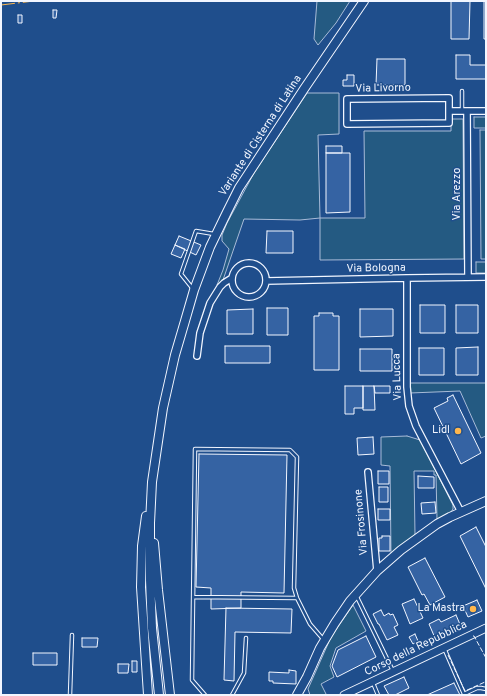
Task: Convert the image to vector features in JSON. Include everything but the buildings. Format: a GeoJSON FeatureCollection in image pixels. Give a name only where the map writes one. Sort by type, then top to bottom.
{"type":"FeatureCollection","features":[{"type":"Feature","properties":{"kind":"main road","name":"Variante di Cisterna di Latina"},"geometry":{"type":"LineString","coordinates":[[159,695],[152,628],[149,563],[152,482],[162,414],[179,339],[194,290],[226,212],[244,180],[364,1]]}},
{"type":"Feature","properties":{"kind":"main road"},"geometry":{"type":"LineString","coordinates":[[148,695],[142,609],[142,563],[144,526],[152,482]]}},
{"type":"Feature","properties":{"kind":"main road"},"geometry":{"type":"LineString","coordinates":[[152,482],[157,575],[170,695]]}},
{"type":"Feature","properties":{"kind":"main road"},"geometry":{"type":"LineString","coordinates":[[297,695],[307,678],[324,641],[343,610],[377,571],[397,553],[443,520],[486,501]]}},
{"type":"Feature","properties":{"kind":"main road"},"geometry":{"type":"LineString","coordinates":[[304,695],[307,678]]}},
{"type":"Feature","properties":{"kind":"street","name":"Via Livorno"},"geometry":{"type":"LineString","coordinates":[[449,98],[449,111],[449,123],[347,124],[347,99],[449,98]]}},
{"type":"Feature","properties":{"kind":"street"},"geometry":{"type":"LineString","coordinates":[[449,111],[486,111]]}},
{"type":"Feature","properties":{"kind":"street","name":"Via Arezzo"},"geometry":{"type":"LineString","coordinates":[[464,111],[468,277]]}},
{"type":"Feature","properties":{"kind":"street"},"geometry":{"type":"LineString","coordinates":[[248,263],[259,266],[263,270],[266,281],[260,292],[250,297],[244,296],[235,289],[232,284],[232,278],[237,268],[242,264],[248,263]]}},
{"type":"Feature","properties":{"kind":"street","name":"Via Bologna"},"geometry":{"type":"LineString","coordinates":[[266,281],[486,277]]}},
{"type":"Feature","properties":{"kind":"street"},"geometry":{"type":"LineString","coordinates":[[197,356],[200,333],[210,303],[224,283],[232,278]]}},
{"type":"Feature","properties":{"kind":"street","name":"Via Lucca"},"geometry":{"type":"LineString","coordinates":[[407,278],[406,387],[409,406],[416,426],[461,512]]}},
{"type":"Feature","properties":{"kind":"street","name":"Via Frosinone"},"geometry":{"type":"LineString","coordinates":[[368,472],[377,571]]}},
{"type":"Feature","properties":{"kind":"street","name":"Corso della Repubblica"},"geometry":{"type":"LineString","coordinates":[[344,695],[486,628]]}},
{"type":"Feature","properties":{"kind":"street","name":"Corso della Repubblica"},"geometry":{"type":"LineString","coordinates":[[348,695],[356,690]]}},
{"type":"Feature","properties":{"kind":"lane"},"geometry":{"type":"LineString","coordinates":[[462,91],[464,111]]}},
{"type":"Feature","properties":{"kind":"lane"},"geometry":{"type":"LineString","coordinates":[[194,290],[181,274],[196,231],[216,234]]}},
{"type":"Feature","properties":{"kind":"lane"},"geometry":{"type":"LineString","coordinates":[[205,695],[192,680],[195,449],[290,450],[294,452],[297,457],[294,588],[297,598],[310,624],[324,641]]}},
{"type":"Feature","properties":{"kind":"lane"},"geometry":{"type":"LineString","coordinates":[[356,594],[393,672]]}},
{"type":"Feature","properties":{"kind":"lane"},"geometry":{"type":"LineString","coordinates":[[193,597],[297,598]]}},
{"type":"Feature","properties":{"kind":"lane"},"geometry":{"type":"LineString","coordinates":[[70,695],[72,635]]}},
{"type":"Feature","properties":{"kind":"lane"},"geometry":{"type":"LineString","coordinates":[[232,695],[244,673],[246,638]]}},
{"type":"Feature","properties":{"kind":"lane"},"geometry":{"type":"LineString","coordinates":[[443,648],[464,694],[477,688],[486,689]]}},
{"type":"Feature","properties":{"kind":"lane"},"geometry":{"type":"LineString","coordinates":[[372,682],[378,695]]}},
{"type":"Feature","properties":{"kind":"shaded area"},"geometry":{"type":"Polygon","coordinates":[[[317,1],[350,1],[336,23],[318,45],[314,39],[317,1]]]}},
{"type":"Feature","properties":{"kind":"shaded area"},"geometry":{"type":"Polygon","coordinates":[[[307,93],[339,93],[339,134],[318,135],[320,218],[300,220],[244,219],[223,280],[217,285],[229,249],[222,241],[222,235],[227,223],[254,173],[307,93]]]}},
{"type":"Feature","properties":{"kind":"shaded area"},"geometry":{"type":"Polygon","coordinates":[[[474,117],[486,117],[486,128],[474,128],[474,117]]]}},
{"type":"Feature","properties":{"kind":"shaded area"},"geometry":{"type":"Polygon","coordinates":[[[451,119],[463,119],[464,259],[320,260],[320,218],[365,218],[364,131],[451,131],[451,119]]]}},
{"type":"Feature","properties":{"kind":"shaded area"},"geometry":{"type":"Polygon","coordinates":[[[480,130],[486,130],[486,259],[481,259],[480,130]]]}},
{"type":"Feature","properties":{"kind":"shaded area"},"geometry":{"type":"Polygon","coordinates":[[[476,262],[486,262],[486,273],[476,273],[476,262]]]}},
{"type":"Feature","properties":{"kind":"shaded area"},"geometry":{"type":"Polygon","coordinates":[[[410,383],[486,383],[486,436],[481,438],[460,391],[410,393],[410,383]]]}},
{"type":"Feature","properties":{"kind":"shaded area"},"geometry":{"type":"Polygon","coordinates":[[[407,436],[420,440],[453,505],[453,509],[451,512],[437,520],[436,475],[434,475],[434,471],[414,471],[415,535],[391,554],[390,466],[381,465],[381,437],[407,436]]]}},
{"type":"Feature","properties":{"kind":"shaded area"},"geometry":{"type":"Polygon","coordinates":[[[353,605],[366,631],[336,648],[330,666],[334,677],[321,684],[326,694],[310,695],[308,689],[331,637],[353,605]]]}},
{"type":"Feature","properties":{"kind":"fence"},"geometry":{"type":"LineString","coordinates":[[473,636],[486,658]]}},
{"type":"Feature","properties":{"kind":"fence"},"geometry":{"type":"LineString","coordinates":[[448,655],[465,691],[485,682],[486,683]]}},
{"type":"Feature","properties":{"kind":"power"},"geometry":{"type":"LineString","coordinates":[[1,5],[34,1]]}},
{"type":"Feature","properties":{"kind":"place","name":"Lidl"},"geometry":{"type":"Point","coordinates":[458,431]}},
{"type":"Feature","properties":{"kind":"place","name":"La Mastra"},"geometry":{"type":"Point","coordinates":[473,609]}}]}
